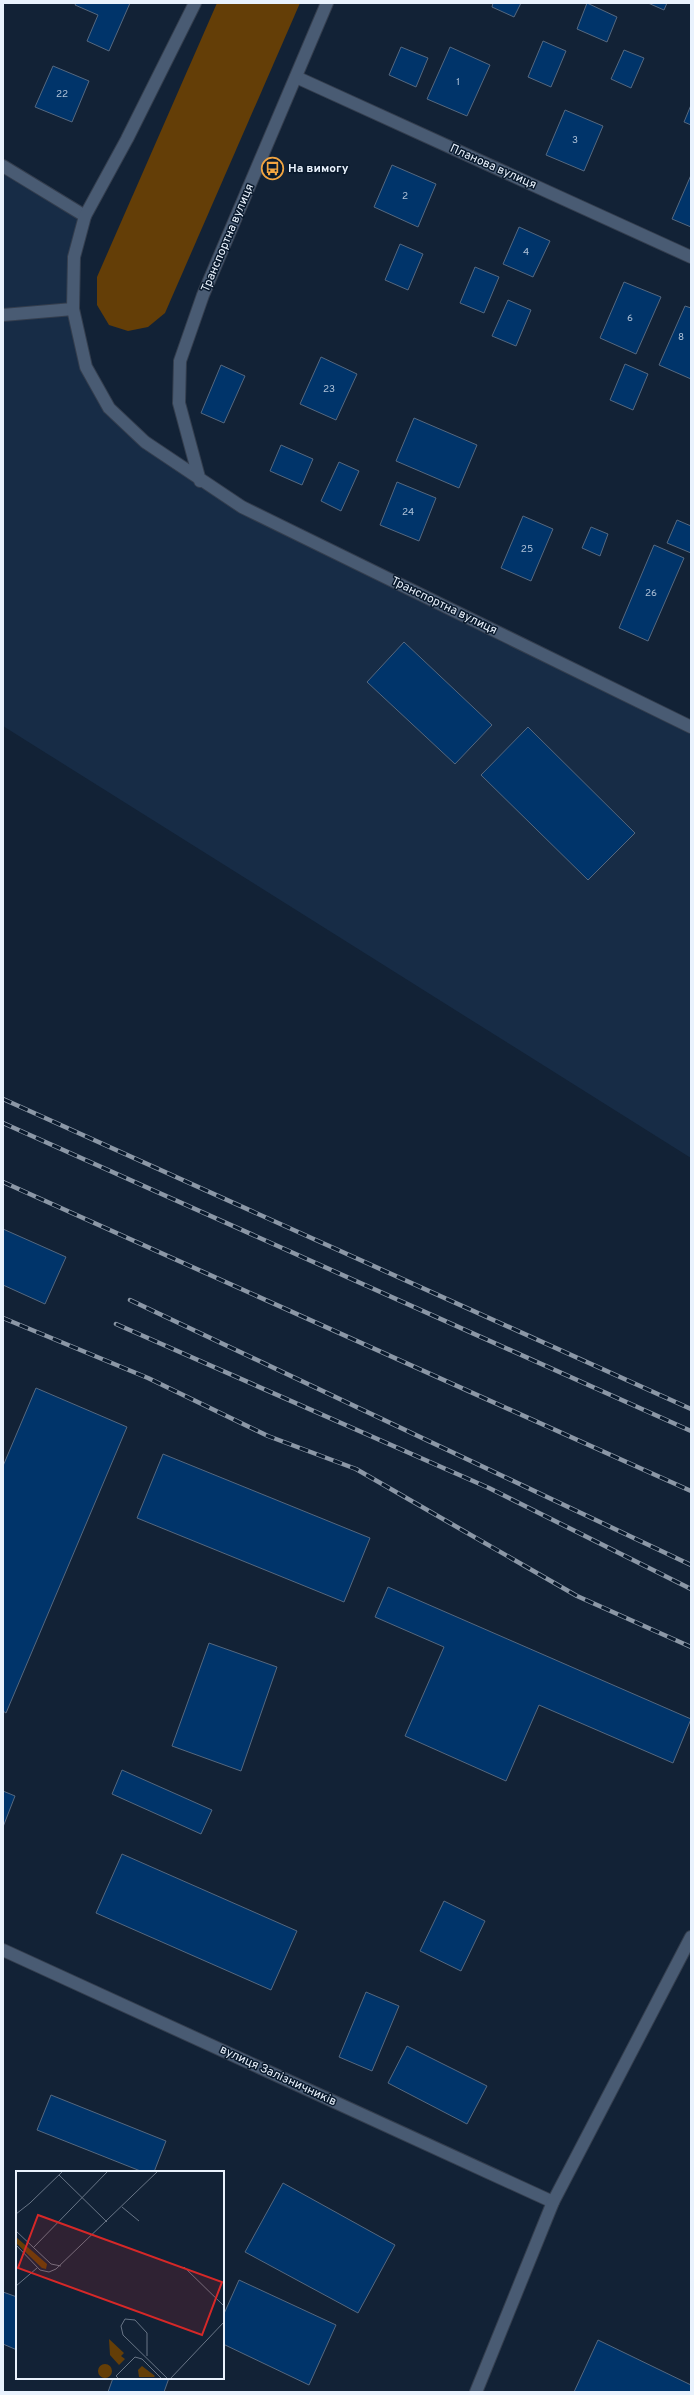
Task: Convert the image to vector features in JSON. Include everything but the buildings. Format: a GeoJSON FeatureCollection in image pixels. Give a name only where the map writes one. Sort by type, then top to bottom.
{"type":"FeatureCollection","features":[{"type":"Feature","properties":{"kind":"street","name":"Транспортна вулиця"},"geometry":{"type":"LineString","coordinates":[[195,3],[127,139],[86,216],[74,257],[73,309],[86,367],[109,408],[145,442],[200,481],[242,507],[691,727]]}},
{"type":"Feature","properties":{"kind":"street","name":"Транспортна вулиця"},"geometry":{"type":"LineString","coordinates":[[200,481],[179,403],[180,361],[203,295],[327,3]]}},
{"type":"Feature","properties":{"kind":"street","name":"Планова вулиця"},"geometry":{"type":"LineString","coordinates":[[296,77],[691,257]]}},
{"type":"Feature","properties":{"kind":"street"},"geometry":{"type":"LineString","coordinates":[[3,166],[86,216]]}},
{"type":"Feature","properties":{"kind":"street"},"geometry":{"type":"LineString","coordinates":[[3,315],[73,309]]}},
{"type":"Feature","properties":{"kind":"street"},"geometry":{"type":"LineString","coordinates":[[476,2392],[553,2202],[691,1937]]}},
{"type":"Feature","properties":{"kind":"street","name":"вулиця Залізничників"},"geometry":{"type":"LineString","coordinates":[[3,1950],[553,2202]]}},
{"type":"Feature","properties":{"kind":"shaded area"},"geometry":{"type":"Polygon","coordinates":[[[217,3],[300,3],[165,313],[148,327],[128,331],[109,325],[97,305],[97,277],[217,3]]]}},
{"type":"Feature","properties":{"kind":"shaded area"},"geometry":{"type":"Polygon","coordinates":[[[3,166],[85,216],[73,309],[86,367],[109,408],[200,481],[691,725],[691,1158],[3,726],[3,166]]]}},
{"type":"Feature","properties":{"kind":"railway"},"geometry":{"type":"LineString","coordinates":[[3,1099],[691,1409]]}},
{"type":"Feature","properties":{"kind":"railway"},"geometry":{"type":"LineString","coordinates":[[3,1123],[691,1431]]}},
{"type":"Feature","properties":{"kind":"railway"},"geometry":{"type":"LineString","coordinates":[[3,1182],[691,1491]]}},
{"type":"Feature","properties":{"kind":"railway"},"geometry":{"type":"LineString","coordinates":[[130,1300],[691,1565]]}},
{"type":"Feature","properties":{"kind":"railway"},"geometry":{"type":"LineString","coordinates":[[3,1318],[148,1378],[268,1436],[356,1469],[577,1596],[691,1647]]}},
{"type":"Feature","properties":{"kind":"railway"},"geometry":{"type":"LineString","coordinates":[[116,1324],[489,1488],[691,1589]]}},
{"type":"Feature","properties":{"kind":"place","name":"На вимогу"},"geometry":{"type":"Point","coordinates":[272,169]}}]}
